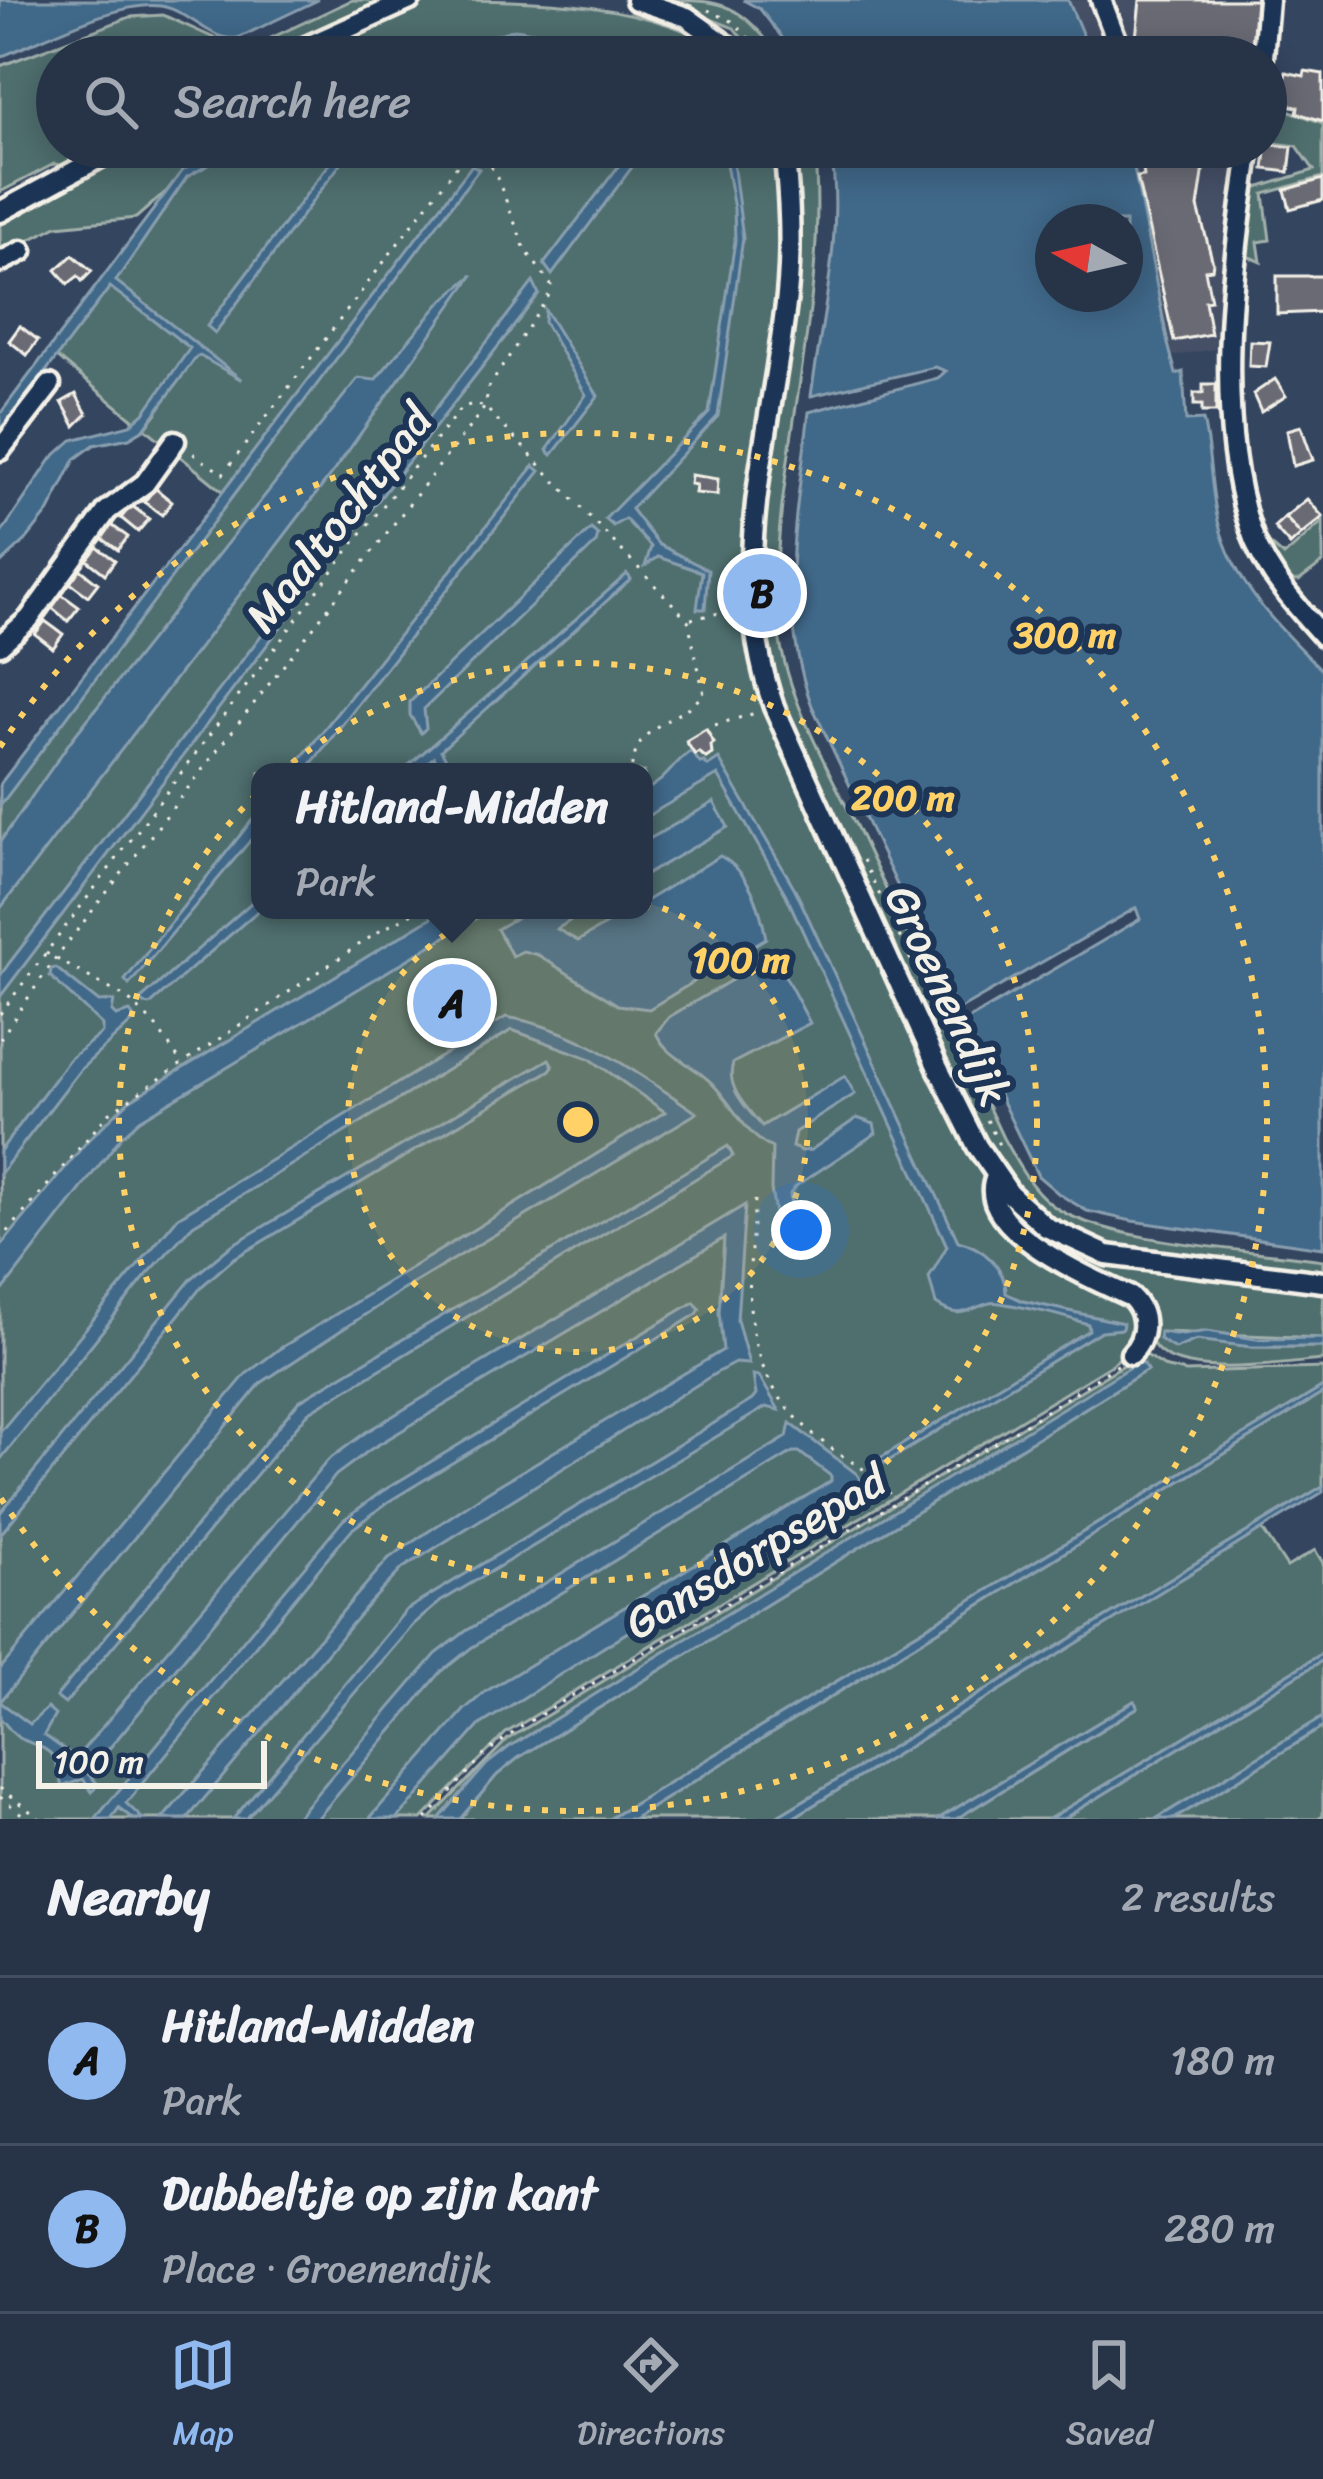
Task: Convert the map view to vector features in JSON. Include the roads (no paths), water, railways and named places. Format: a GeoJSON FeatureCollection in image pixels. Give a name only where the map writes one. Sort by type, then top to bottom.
{"type":"FeatureCollection","features":[{"type":"Feature","properties":{"kind":"street"},"geometry":{"type":"LineString","coordinates":[[330,36],[410,0]]}},
{"type":"Feature","properties":{"kind":"street"},"geometry":{"type":"LineString","coordinates":[[636,0],[686,17],[718,36]]}},
{"type":"Feature","properties":{"kind":"street"},"geometry":{"type":"LineString","coordinates":[[1101,0],[1116,36]]}},
{"type":"Feature","properties":{"kind":"street"},"geometry":{"type":"LineString","coordinates":[[1265,36],[1268,0]]}},
{"type":"Feature","properties":{"kind":"street"},"geometry":{"type":"LineString","coordinates":[[0,212],[81,168]]}},
{"type":"Feature","properties":{"kind":"street","name":"Groenendijk"},"geometry":{"type":"LineString","coordinates":[[785,168],[790,250],[749,558],[757,647],[797,760],[937,1066],[996,1177],[1046,1227],[1107,1255],[1323,1282]]}},
{"type":"Feature","properties":{"kind":"street"},"geometry":{"type":"LineString","coordinates":[[1247,168],[1233,273],[1232,422],[1238,476],[1255,541],[1268,566],[1323,636]]}},
{"type":"Feature","properties":{"kind":"street"},"geometry":{"type":"LineString","coordinates":[[0,262],[22,250]]}},
{"type":"Feature","properties":{"kind":"street"},"geometry":{"type":"LineString","coordinates":[[0,450],[50,386]]}},
{"type":"Feature","properties":{"kind":"street"},"geometry":{"type":"LineString","coordinates":[[0,645],[28,620],[107,511],[145,483],[175,441]]}},
{"type":"Feature","properties":{"kind":"street"},"geometry":{"type":"LineString","coordinates":[[996,1177],[992,1194],[1029,1242],[1062,1265],[1138,1304],[1143,1328],[1140,1344],[1131,1354]]}},
{"type":"Feature","properties":{"kind":"place","name":"Dubbeltje op zijn kant"},"geometry":{"type":"Point","coordinates":[762,593]}},
{"type":"Feature","properties":{"kind":"place","name":"Hitland-Midden"},"geometry":{"type":"Point","coordinates":[452,1003]}}]}
